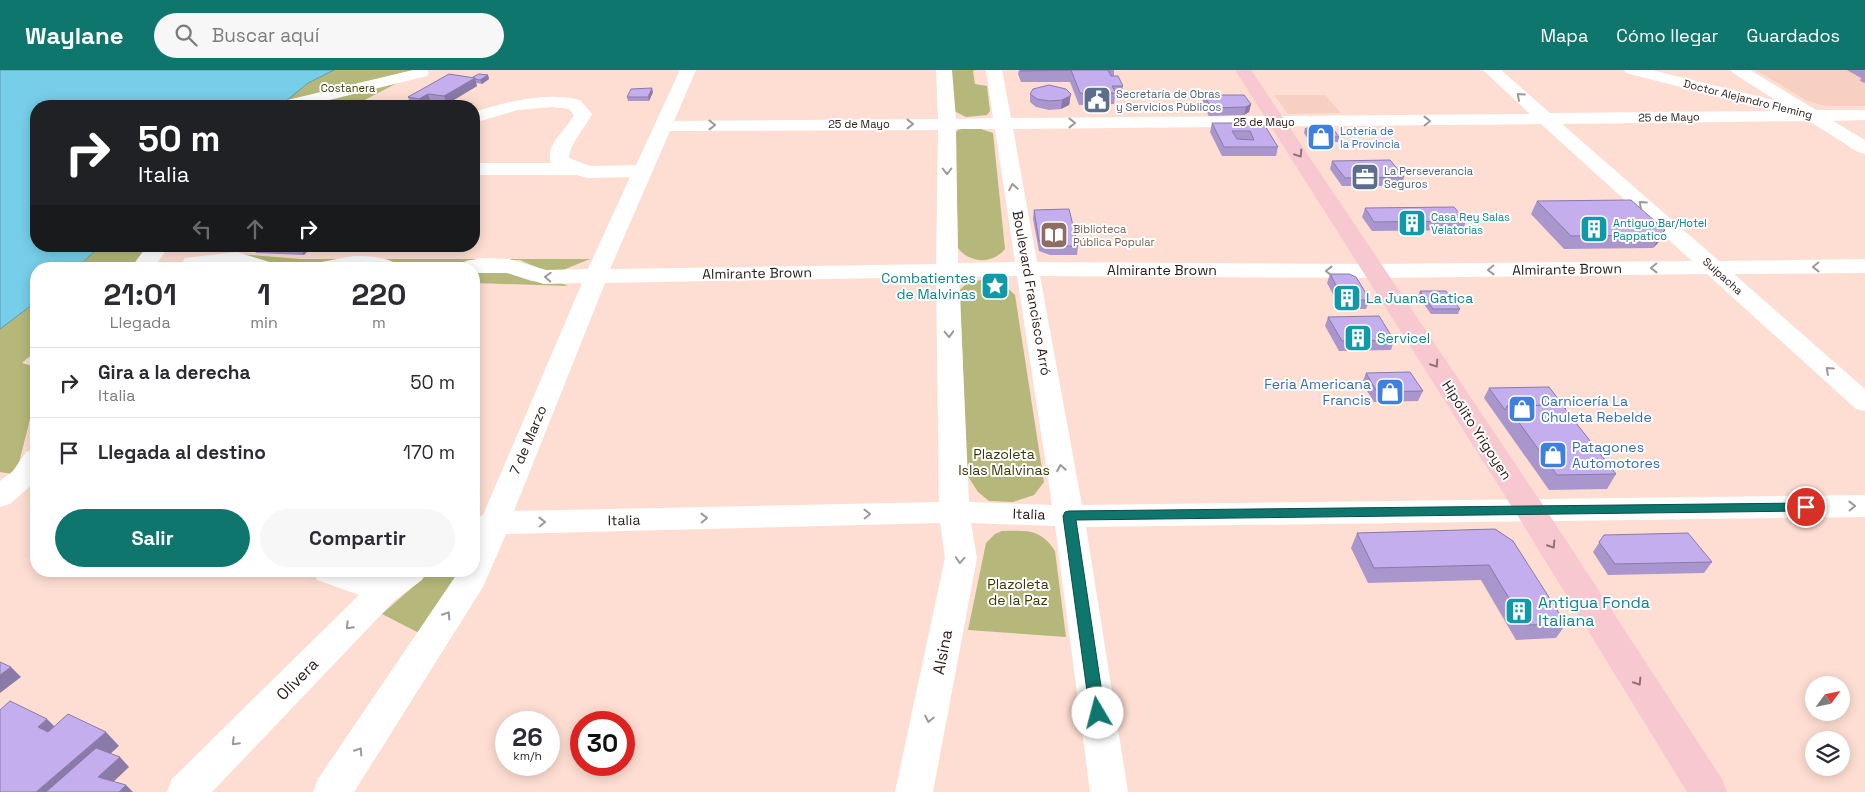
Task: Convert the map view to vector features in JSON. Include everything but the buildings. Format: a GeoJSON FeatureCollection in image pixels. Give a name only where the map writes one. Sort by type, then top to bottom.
{"type":"FeatureCollection","features":[{"type":"Feature","properties":{"kind":"main road","name":"Hipólito Yrigoyen"},"geometry":{"type":"LineString","coordinates":[[1243,70],[1530,510],[1708,792]]}},
{"type":"Feature","properties":{"kind":"street","name":"7 de Marzo"},"geometry":{"type":"LineString","coordinates":[[480,542],[483,528],[688,70]]}},
{"type":"Feature","properties":{"kind":"street"},"geometry":{"type":"LineString","coordinates":[[944,70],[947,124],[946,271],[954,512]]}},
{"type":"Feature","properties":{"kind":"street","name":"Boulevard Francisco Arró"},"geometry":{"type":"LineString","coordinates":[[994,70],[1069,516],[1109,792]]}},
{"type":"Feature","properties":{"kind":"street","name":"Suipacha"},"geometry":{"type":"LineString","coordinates":[[1491,70],[1865,402]]}},
{"type":"Feature","properties":{"kind":"street","name":"Doctor Alejandro Fleming"},"geometry":{"type":"LineString","coordinates":[[1632,70],[1865,128]]}},
{"type":"Feature","properties":{"kind":"street"},"geometry":{"type":"LineString","coordinates":[[1739,70],[1865,148]]}},
{"type":"Feature","properties":{"kind":"street"},"geometry":{"type":"LineString","coordinates":[[372,100],[422,71]]}},
{"type":"Feature","properties":{"kind":"street"},"geometry":{"type":"LineString","coordinates":[[308,100],[422,71]]}},
{"type":"Feature","properties":{"kind":"street"},"geometry":{"type":"LineString","coordinates":[[480,116],[516,105],[552,102],[574,104],[583,114],[576,128],[560,148],[558,161],[588,172],[643,171]]}},
{"type":"Feature","properties":{"kind":"street","name":"25 de Mayo"},"geometry":{"type":"LineString","coordinates":[[664,126],[1278,122],[1865,114]]}},
{"type":"Feature","properties":{"kind":"street"},"geometry":{"type":"LineString","coordinates":[[480,168],[581,169]]}},
{"type":"Feature","properties":{"kind":"street"},"geometry":{"type":"LineString","coordinates":[[195,261],[237,259],[246,262]]}},
{"type":"Feature","properties":{"kind":"street","name":"Almirante Brown"},"geometry":{"type":"LineString","coordinates":[[480,266],[496,264],[518,268],[544,277],[1028,269],[1374,271],[1865,266]]}},
{"type":"Feature","properties":{"kind":"street"},"geometry":{"type":"LineString","coordinates":[[0,496],[23,478],[30,469]]}},
{"type":"Feature","properties":{"kind":"street","name":"Italia"},"geometry":{"type":"LineString","coordinates":[[483,528],[954,512],[1069,516],[1865,506]]}},
{"type":"Feature","properties":{"kind":"street","name":"Alsina"},"geometry":{"type":"LineString","coordinates":[[914,792],[961,558],[954,512]]}},
{"type":"Feature","properties":{"kind":"street"},"geometry":{"type":"LineString","coordinates":[[344,577],[384,592]]}},
{"type":"Feature","properties":{"kind":"street","name":"Olivera"},"geometry":{"type":"LineString","coordinates":[[186,792],[384,592],[404,577]]}},
{"type":"Feature","properties":{"kind":"street","name":"7 de Marzo"},"geometry":{"type":"LineString","coordinates":[[332,792],[472,577]]}},
{"type":"Feature","properties":{"kind":"shaded area"},"geometry":{"type":"Polygon","coordinates":[[[1756,70],[1865,70],[1865,106],[1826,106],[1807,101],[1756,70]]]}},
{"type":"Feature","properties":{"kind":"shaded area"},"geometry":{"type":"Polygon","coordinates":[[[1274,95],[1325,95],[1341,113],[1288,114],[1274,95]]]}},
{"type":"Feature","properties":{"kind":"green space","name":"Costanera"},"geometry":{"type":"Polygon","coordinates":[[[334,70],[417,70],[405,79],[365,100],[287,100],[308,83],[334,70]]]}},
{"type":"Feature","properties":{"kind":"green space"},"geometry":{"type":"Polygon","coordinates":[[[951,70],[975,70],[973,71],[975,84],[987,86],[990,111],[987,115],[966,117],[954,111],[951,70]]]}},
{"type":"Feature","properties":{"kind":"green space"},"geometry":{"type":"Polygon","coordinates":[[[965,128],[978,128],[993,133],[1005,249],[1000,254],[988,259],[981,260],[969,257],[958,248],[955,133],[965,128]]]}},
{"type":"Feature","properties":{"kind":"green space"},"geometry":{"type":"Polygon","coordinates":[[[94,252],[145,252],[137,262],[83,262],[94,252]]]}},
{"type":"Feature","properties":{"kind":"green space"},"geometry":{"type":"Polygon","coordinates":[[[239,254],[300,259],[590,259],[563,270],[545,271],[520,260],[468,260],[465,262],[345,260],[332,262],[269,262],[239,254]]]}},
{"type":"Feature","properties":{"kind":"green space"},"geometry":{"type":"Polygon","coordinates":[[[496,269],[531,281],[561,283],[568,286],[480,283],[480,270],[496,269]]]}},
{"type":"Feature","properties":{"kind":"green space","name":"Plazoleta Islas Malvinas"},"geometry":{"type":"Polygon","coordinates":[[[989,279],[1004,285],[1015,295],[1044,482],[1034,495],[1013,502],[989,501],[978,492],[967,475],[960,290],[968,282],[989,279]]]}},
{"type":"Feature","properties":{"kind":"green space"},"geometry":{"type":"Polygon","coordinates":[[[30,306],[30,356],[22,363],[30,365],[30,419],[19,463],[12,474],[0,472],[0,329],[30,306]]]}},
{"type":"Feature","properties":{"kind":"green space","name":"Plazoleta de la Paz"},"geometry":{"type":"Polygon","coordinates":[[[1002,531],[1032,532],[1044,538],[1055,551],[1066,637],[968,630],[986,543],[995,534],[1002,531]]]}},
{"type":"Feature","properties":{"kind":"green space"},"geometry":{"type":"Polygon","coordinates":[[[424,577],[457,577],[419,633],[382,614],[424,577]]]}},
{"type":"Feature","properties":{"kind":"water"},"geometry":{"type":"Polygon","coordinates":[[[0,70],[334,70],[308,83],[287,100],[30,100],[30,252],[94,252],[83,262],[30,262],[30,306],[0,329],[0,70]]]}},
{"type":"Feature","properties":{"kind":"place","name":"Secretaría de Obras y Servicios Públicos"},"geometry":{"type":"Point","coordinates":[1097,100]}},
{"type":"Feature","properties":{"kind":"place","name":"Lotería de la Provincia"},"geometry":{"type":"Point","coordinates":[1321,137]}},
{"type":"Feature","properties":{"kind":"place","name":"La Perseverancia Seguros"},"geometry":{"type":"Point","coordinates":[1365,177]}},
{"type":"Feature","properties":{"kind":"place","name":"Casa Rey Salas Velatorias"},"geometry":{"type":"Point","coordinates":[1412,223]}},
{"type":"Feature","properties":{"kind":"place","name":"Antiguo Bar/Hotel Pappatico"},"geometry":{"type":"Point","coordinates":[1594,229]}},
{"type":"Feature","properties":{"kind":"place","name":"Biblioteca Pública Popular"},"geometry":{"type":"Point","coordinates":[1054,235]}},
{"type":"Feature","properties":{"kind":"place","name":"Combatientes de Malvinas"},"geometry":{"type":"Point","coordinates":[995,286]}},
{"type":"Feature","properties":{"kind":"place","name":"La Juana Gatica"},"geometry":{"type":"Point","coordinates":[1347,298]}},
{"type":"Feature","properties":{"kind":"place","name":"Servicel"},"geometry":{"type":"Point","coordinates":[1358,338]}},
{"type":"Feature","properties":{"kind":"place","name":"Feria Americana Francis"},"geometry":{"type":"Point","coordinates":[1390,392]}},
{"type":"Feature","properties":{"kind":"place","name":"Carnicería La Chuleta Rebelde"},"geometry":{"type":"Point","coordinates":[1522,409]}},
{"type":"Feature","properties":{"kind":"place","name":"Patagones Automotores"},"geometry":{"type":"Point","coordinates":[1553,455]}},
{"type":"Feature","properties":{"kind":"place","name":"Antigua Fonda Italiana"},"geometry":{"type":"Point","coordinates":[1519,611]}},
{"type":"Feature","properties":{"kind":"route"},"geometry":{"type":"LineString","coordinates":[[1098,713],[1069,516],[1806,507]]}}]}
